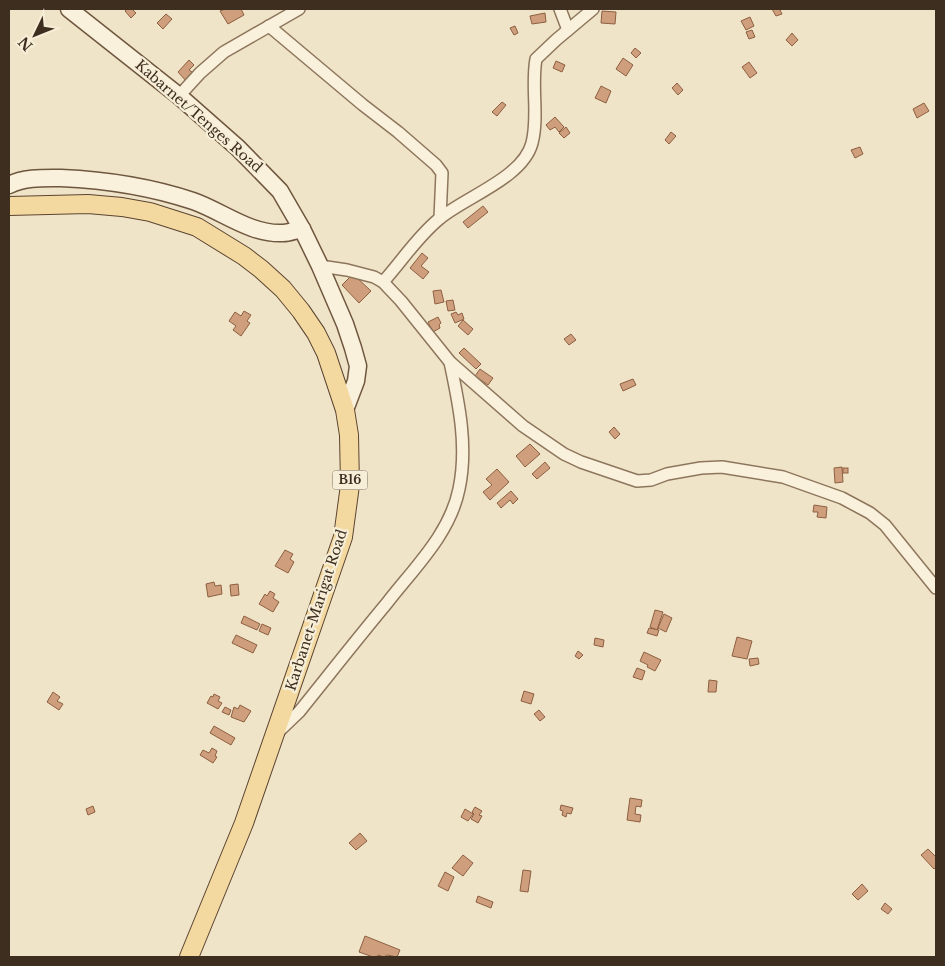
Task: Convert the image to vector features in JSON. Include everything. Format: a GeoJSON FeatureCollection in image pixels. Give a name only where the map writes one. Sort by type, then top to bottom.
{"type":"FeatureCollection","features":[{"type":"Feature","properties":{"kind":"main road","name":"Karbanet-Marigat Road"},"geometry":{"type":"LineString","coordinates":[[9,206],[88,204],[122,207],[150,212],[197,227],[244,256],[283,289],[301,311],[316,333],[326,353],[345,410],[349,436],[350,485],[343,537],[244,823],[189,957]]}},
{"type":"Feature","properties":{"kind":"street","name":"Kabarnet/Tenges Road"},"geometry":{"type":"LineString","coordinates":[[69,9],[145,67],[179,96],[238,148],[280,192],[302,229],[320,266],[345,324],[358,366],[356,381],[345,410]]}},
{"type":"Feature","properties":{"kind":"street"},"geometry":{"type":"LineString","coordinates":[[179,96],[214,59],[299,9]]}},
{"type":"Feature","properties":{"kind":"street"},"geometry":{"type":"LineString","coordinates":[[560,9],[568,30]]}},
{"type":"Feature","properties":{"kind":"street"},"geometry":{"type":"LineString","coordinates":[[383,282],[418,239],[440,218],[480,194],[521,164],[532,144],[536,59],[593,9]]}},
{"type":"Feature","properties":{"kind":"street"},"geometry":{"type":"LineString","coordinates":[[269,26],[436,165],[442,172],[440,218]]}},
{"type":"Feature","properties":{"kind":"street"},"geometry":{"type":"LineString","coordinates":[[9,185],[16,181],[40,178],[100,180],[146,188],[195,201],[248,225],[269,232],[284,233],[302,229]]}},
{"type":"Feature","properties":{"kind":"street"},"geometry":{"type":"LineString","coordinates":[[320,266],[347,270],[374,277],[383,282],[401,301],[450,362],[510,415],[548,444],[581,462],[637,481],[652,480],[667,474],[702,468],[722,467],[783,477],[842,498],[870,513],[884,525],[936,588]]}},
{"type":"Feature","properties":{"kind":"street"},"geometry":{"type":"LineString","coordinates":[[273,736],[299,712],[439,537],[451,516],[459,490],[464,446],[450,362]]}},
{"type":"Feature","properties":{"kind":"building"},"geometry":{"type":"Polygon","coordinates":[[[132,9],[136,13],[131,18],[125,11],[132,9]]]}},
{"type":"Feature","properties":{"kind":"building"},"geometry":{"type":"Polygon","coordinates":[[[225,9],[241,9],[244,15],[228,24],[220,11],[225,9]]]}},
{"type":"Feature","properties":{"kind":"building"},"geometry":{"type":"Polygon","coordinates":[[[772,9],[782,9],[780,10],[782,14],[776,16],[772,9]]]}},
{"type":"Feature","properties":{"kind":"building"},"geometry":{"type":"Polygon","coordinates":[[[602,11],[616,12],[615,24],[601,23],[602,11]]]}},
{"type":"Feature","properties":{"kind":"building"},"geometry":{"type":"Polygon","coordinates":[[[545,13],[546,22],[532,24],[530,16],[545,13]]]}},
{"type":"Feature","properties":{"kind":"building"},"geometry":{"type":"Polygon","coordinates":[[[166,14],[172,19],[163,29],[157,23],[166,14]]]}},
{"type":"Feature","properties":{"kind":"building"},"geometry":{"type":"Polygon","coordinates":[[[750,17],[754,26],[746,30],[741,21],[750,17]]]}},
{"type":"Feature","properties":{"kind":"building"},"geometry":{"type":"Polygon","coordinates":[[[515,26],[518,33],[514,35],[510,28],[515,26]]]}},
{"type":"Feature","properties":{"kind":"building"},"geometry":{"type":"Polygon","coordinates":[[[752,30],[755,37],[749,39],[746,32],[752,30]]]}},
{"type":"Feature","properties":{"kind":"building"},"geometry":{"type":"Polygon","coordinates":[[[792,33],[798,40],[792,46],[786,40],[792,33]]]}},
{"type":"Feature","properties":{"kind":"building"},"geometry":{"type":"Polygon","coordinates":[[[635,48],[641,53],[636,58],[631,53],[635,48]]]}},
{"type":"Feature","properties":{"kind":"building"},"geometry":{"type":"Polygon","coordinates":[[[623,58],[633,65],[626,76],[616,69],[623,58]]]}},
{"type":"Feature","properties":{"kind":"building"},"geometry":{"type":"Polygon","coordinates":[[[189,60],[194,65],[189,70],[195,74],[187,82],[178,72],[189,60]]]}},
{"type":"Feature","properties":{"kind":"building"},"geometry":{"type":"Polygon","coordinates":[[[556,61],[565,65],[562,72],[553,68],[556,61]]]}},
{"type":"Feature","properties":{"kind":"building"},"geometry":{"type":"Polygon","coordinates":[[[749,62],[757,73],[750,78],[742,67],[749,62]]]}},
{"type":"Feature","properties":{"kind":"building"},"geometry":{"type":"Polygon","coordinates":[[[677,83],[683,90],[678,95],[672,88],[677,83]]]}},
{"type":"Feature","properties":{"kind":"building"},"geometry":{"type":"Polygon","coordinates":[[[601,86],[611,91],[606,103],[595,98],[601,86]]]}},
{"type":"Feature","properties":{"kind":"building"},"geometry":{"type":"Polygon","coordinates":[[[502,102],[506,105],[497,116],[492,112],[502,102]]]}},
{"type":"Feature","properties":{"kind":"building"},"geometry":{"type":"Polygon","coordinates":[[[924,103],[929,111],[917,118],[913,109],[924,103]]]}},
{"type":"Feature","properties":{"kind":"building"},"geometry":{"type":"Polygon","coordinates":[[[555,117],[564,127],[559,132],[555,127],[550,130],[546,125],[555,117]]]}},
{"type":"Feature","properties":{"kind":"building"},"geometry":{"type":"Polygon","coordinates":[[[566,127],[570,133],[564,138],[559,133],[566,127]]]}},
{"type":"Feature","properties":{"kind":"building"},"geometry":{"type":"Polygon","coordinates":[[[671,132],[676,136],[669,144],[665,140],[671,132]]]}},
{"type":"Feature","properties":{"kind":"building"},"geometry":{"type":"Polygon","coordinates":[[[860,147],[863,154],[855,158],[851,150],[860,147]]]}},
{"type":"Feature","properties":{"kind":"building"},"geometry":{"type":"Polygon","coordinates":[[[483,206],[488,212],[468,228],[463,222],[483,206]]]}},
{"type":"Feature","properties":{"kind":"building"},"geometry":{"type":"Polygon","coordinates":[[[422,253],[428,258],[421,266],[429,272],[423,279],[410,268],[422,253]]]}},
{"type":"Feature","properties":{"kind":"building"},"geometry":{"type":"Polygon","coordinates":[[[353,274],[371,291],[359,303],[342,285],[353,274]]]}},
{"type":"Feature","properties":{"kind":"building"},"geometry":{"type":"Polygon","coordinates":[[[441,290],[444,302],[435,304],[433,291],[441,290]]]}},
{"type":"Feature","properties":{"kind":"building"},"geometry":{"type":"Polygon","coordinates":[[[453,300],[455,310],[448,311],[446,301],[453,300]]]}},
{"type":"Feature","properties":{"kind":"building"},"geometry":{"type":"Polygon","coordinates":[[[244,311],[251,315],[247,321],[250,323],[241,336],[233,330],[236,326],[229,321],[235,312],[241,316],[244,311]]]}},
{"type":"Feature","properties":{"kind":"building"},"geometry":{"type":"Polygon","coordinates":[[[456,312],[458,315],[462,313],[464,319],[455,323],[451,314],[456,312]]]}},
{"type":"Feature","properties":{"kind":"building"},"geometry":{"type":"Polygon","coordinates":[[[438,317],[441,323],[439,325],[440,328],[433,332],[428,322],[438,317]]]}},
{"type":"Feature","properties":{"kind":"building"},"geometry":{"type":"Polygon","coordinates":[[[463,320],[473,329],[468,335],[458,326],[463,320]]]}},
{"type":"Feature","properties":{"kind":"building"},"geometry":{"type":"Polygon","coordinates":[[[571,334],[576,340],[569,345],[564,339],[571,334]]]}},
{"type":"Feature","properties":{"kind":"building"},"geometry":{"type":"Polygon","coordinates":[[[464,348],[481,364],[476,369],[459,353],[464,348]]]}},
{"type":"Feature","properties":{"kind":"building"},"geometry":{"type":"Polygon","coordinates":[[[480,369],[493,378],[488,385],[475,376],[480,369]]]}},
{"type":"Feature","properties":{"kind":"building"},"geometry":{"type":"Polygon","coordinates":[[[633,379],[636,385],[623,391],[620,384],[633,379]]]}},
{"type":"Feature","properties":{"kind":"building"},"geometry":{"type":"Polygon","coordinates":[[[614,427],[620,434],[615,439],[609,432],[614,427]]]}},
{"type":"Feature","properties":{"kind":"building"},"geometry":{"type":"Polygon","coordinates":[[[530,444],[540,454],[525,467],[516,456],[530,444]]]}},
{"type":"Feature","properties":{"kind":"building"},"geometry":{"type":"Polygon","coordinates":[[[545,462],[550,468],[537,479],[532,474],[545,462]]]}},
{"type":"Feature","properties":{"kind":"building"},"geometry":{"type":"Polygon","coordinates":[[[842,467],[843,482],[835,483],[834,468],[842,467]]]}},
{"type":"Feature","properties":{"kind":"building"},"geometry":{"type":"Polygon","coordinates":[[[843,468],[848,468],[848,473],[843,473],[843,468]]]}},
{"type":"Feature","properties":{"kind":"building"},"geometry":{"type":"Polygon","coordinates":[[[497,469],[509,482],[490,500],[483,492],[492,485],[486,479],[497,469]]]}},
{"type":"Feature","properties":{"kind":"building"},"geometry":{"type":"Polygon","coordinates":[[[511,491],[518,499],[513,504],[510,500],[501,508],[497,503],[511,491]]]}},
{"type":"Feature","properties":{"kind":"building"},"geometry":{"type":"Polygon","coordinates":[[[814,505],[827,507],[826,518],[817,517],[818,512],[813,512],[814,505]]]}},
{"type":"Feature","properties":{"kind":"building"},"geometry":{"type":"Polygon","coordinates":[[[285,550],[293,554],[290,559],[294,562],[288,573],[275,566],[285,550]]]}},
{"type":"Feature","properties":{"kind":"building"},"geometry":{"type":"Polygon","coordinates":[[[214,582],[215,586],[221,585],[222,594],[208,597],[206,584],[214,582]]]}},
{"type":"Feature","properties":{"kind":"building"},"geometry":{"type":"Polygon","coordinates":[[[238,584],[239,595],[231,596],[230,585],[238,584]]]}},
{"type":"Feature","properties":{"kind":"building"},"geometry":{"type":"Polygon","coordinates":[[[270,591],[275,594],[273,598],[279,602],[273,612],[259,604],[265,594],[267,596],[270,591]]]}},
{"type":"Feature","properties":{"kind":"building"},"geometry":{"type":"Polygon","coordinates":[[[655,610],[663,612],[657,630],[650,627],[655,610]]]}},
{"type":"Feature","properties":{"kind":"building"},"geometry":{"type":"Polygon","coordinates":[[[664,614],[672,618],[666,632],[658,628],[664,614]]]}},
{"type":"Feature","properties":{"kind":"building"},"geometry":{"type":"Polygon","coordinates":[[[244,616],[260,624],[257,630],[241,623],[244,616]]]}},
{"type":"Feature","properties":{"kind":"building"},"geometry":{"type":"Polygon","coordinates":[[[262,624],[271,628],[268,635],[259,631],[262,624]]]}},
{"type":"Feature","properties":{"kind":"building"},"geometry":{"type":"Polygon","coordinates":[[[649,628],[659,630],[657,636],[647,633],[649,628]]]}},
{"type":"Feature","properties":{"kind":"building"},"geometry":{"type":"Polygon","coordinates":[[[236,635],[257,645],[253,653],[232,643],[236,635]]]}},
{"type":"Feature","properties":{"kind":"building"},"geometry":{"type":"Polygon","coordinates":[[[737,637],[752,641],[747,659],[732,656],[737,637]]]}},
{"type":"Feature","properties":{"kind":"building"},"geometry":{"type":"Polygon","coordinates":[[[595,638],[604,640],[603,647],[594,645],[595,638]]]}},
{"type":"Feature","properties":{"kind":"building"},"geometry":{"type":"Polygon","coordinates":[[[578,651],[583,655],[579,659],[575,656],[578,651]]]}},
{"type":"Feature","properties":{"kind":"building"},"geometry":{"type":"Polygon","coordinates":[[[644,652],[661,660],[655,671],[640,661],[644,652]]]}},
{"type":"Feature","properties":{"kind":"building"},"geometry":{"type":"Polygon","coordinates":[[[758,658],[759,664],[750,666],[749,659],[758,658]]]}},
{"type":"Feature","properties":{"kind":"building"},"geometry":{"type":"Polygon","coordinates":[[[637,668],[645,671],[642,680],[633,677],[637,668]]]}},
{"type":"Feature","properties":{"kind":"building"},"geometry":{"type":"Polygon","coordinates":[[[709,680],[717,681],[716,692],[708,692],[709,680]]]}},
{"type":"Feature","properties":{"kind":"building"},"geometry":{"type":"Polygon","coordinates":[[[524,691],[534,694],[531,704],[521,701],[524,691]]]}},
{"type":"Feature","properties":{"kind":"building"},"geometry":{"type":"Polygon","coordinates":[[[53,692],[60,697],[57,701],[63,704],[59,710],[47,702],[53,692]]]}},
{"type":"Feature","properties":{"kind":"building"},"geometry":{"type":"Polygon","coordinates":[[[214,694],[220,697],[218,701],[222,703],[218,709],[207,703],[214,694]]]}},
{"type":"Feature","properties":{"kind":"building"},"geometry":{"type":"Polygon","coordinates":[[[240,705],[251,711],[244,722],[231,717],[234,707],[238,709],[240,705]]]}},
{"type":"Feature","properties":{"kind":"building"},"geometry":{"type":"Polygon","coordinates":[[[225,707],[231,710],[229,715],[222,712],[225,707]]]}},
{"type":"Feature","properties":{"kind":"building"},"geometry":{"type":"Polygon","coordinates":[[[539,710],[545,717],[540,721],[534,714],[539,710]]]}},
{"type":"Feature","properties":{"kind":"building"},"geometry":{"type":"Polygon","coordinates":[[[214,726],[235,738],[231,745],[210,733],[214,726]]]}},
{"type":"Feature","properties":{"kind":"building"},"geometry":{"type":"Polygon","coordinates":[[[212,748],[217,751],[215,756],[217,757],[213,763],[200,755],[203,750],[209,753],[212,748]]]}},
{"type":"Feature","properties":{"kind":"building"},"geometry":{"type":"Polygon","coordinates":[[[630,798],[642,800],[641,807],[636,806],[635,814],[641,815],[640,822],[627,820],[630,798]]]}},
{"type":"Feature","properties":{"kind":"building"},"geometry":{"type":"Polygon","coordinates":[[[561,805],[573,808],[571,814],[567,813],[566,817],[562,815],[561,805]]]}},
{"type":"Feature","properties":{"kind":"building"},"geometry":{"type":"Polygon","coordinates":[[[93,806],[95,812],[88,815],[86,809],[93,806]]]}},
{"type":"Feature","properties":{"kind":"building"},"geometry":{"type":"Polygon","coordinates":[[[475,807],[482,811],[479,815],[482,816],[478,823],[471,819],[475,807]]]}},
{"type":"Feature","properties":{"kind":"building"},"geometry":{"type":"Polygon","coordinates":[[[465,809],[473,814],[468,821],[461,817],[465,809]]]}},
{"type":"Feature","properties":{"kind":"building"},"geometry":{"type":"Polygon","coordinates":[[[360,833],[367,841],[356,850],[349,843],[360,833]]]}},
{"type":"Feature","properties":{"kind":"building"},"geometry":{"type":"Polygon","coordinates":[[[928,849],[936,857],[936,867],[934,869],[921,855],[928,849]]]}},
{"type":"Feature","properties":{"kind":"building"},"geometry":{"type":"Polygon","coordinates":[[[463,855],[473,863],[463,876],[452,868],[463,855]]]}},
{"type":"Feature","properties":{"kind":"building"},"geometry":{"type":"Polygon","coordinates":[[[523,870],[531,871],[528,892],[520,891],[523,870]]]}},
{"type":"Feature","properties":{"kind":"building"},"geometry":{"type":"Polygon","coordinates":[[[445,872],[454,877],[448,891],[438,886],[445,872]]]}},
{"type":"Feature","properties":{"kind":"building"},"geometry":{"type":"Polygon","coordinates":[[[862,884],[868,891],[858,900],[852,894],[862,884]]]}},
{"type":"Feature","properties":{"kind":"building"},"geometry":{"type":"Polygon","coordinates":[[[478,896],[493,902],[491,908],[476,902],[478,896]]]}},
{"type":"Feature","properties":{"kind":"building"},"geometry":{"type":"Polygon","coordinates":[[[885,903],[892,909],[888,914],[881,909],[885,903]]]}},
{"type":"Feature","properties":{"kind":"building"},"geometry":{"type":"Polygon","coordinates":[[[365,936],[400,950],[397,957],[378,955],[373,957],[359,952],[365,936]]]}}]}
